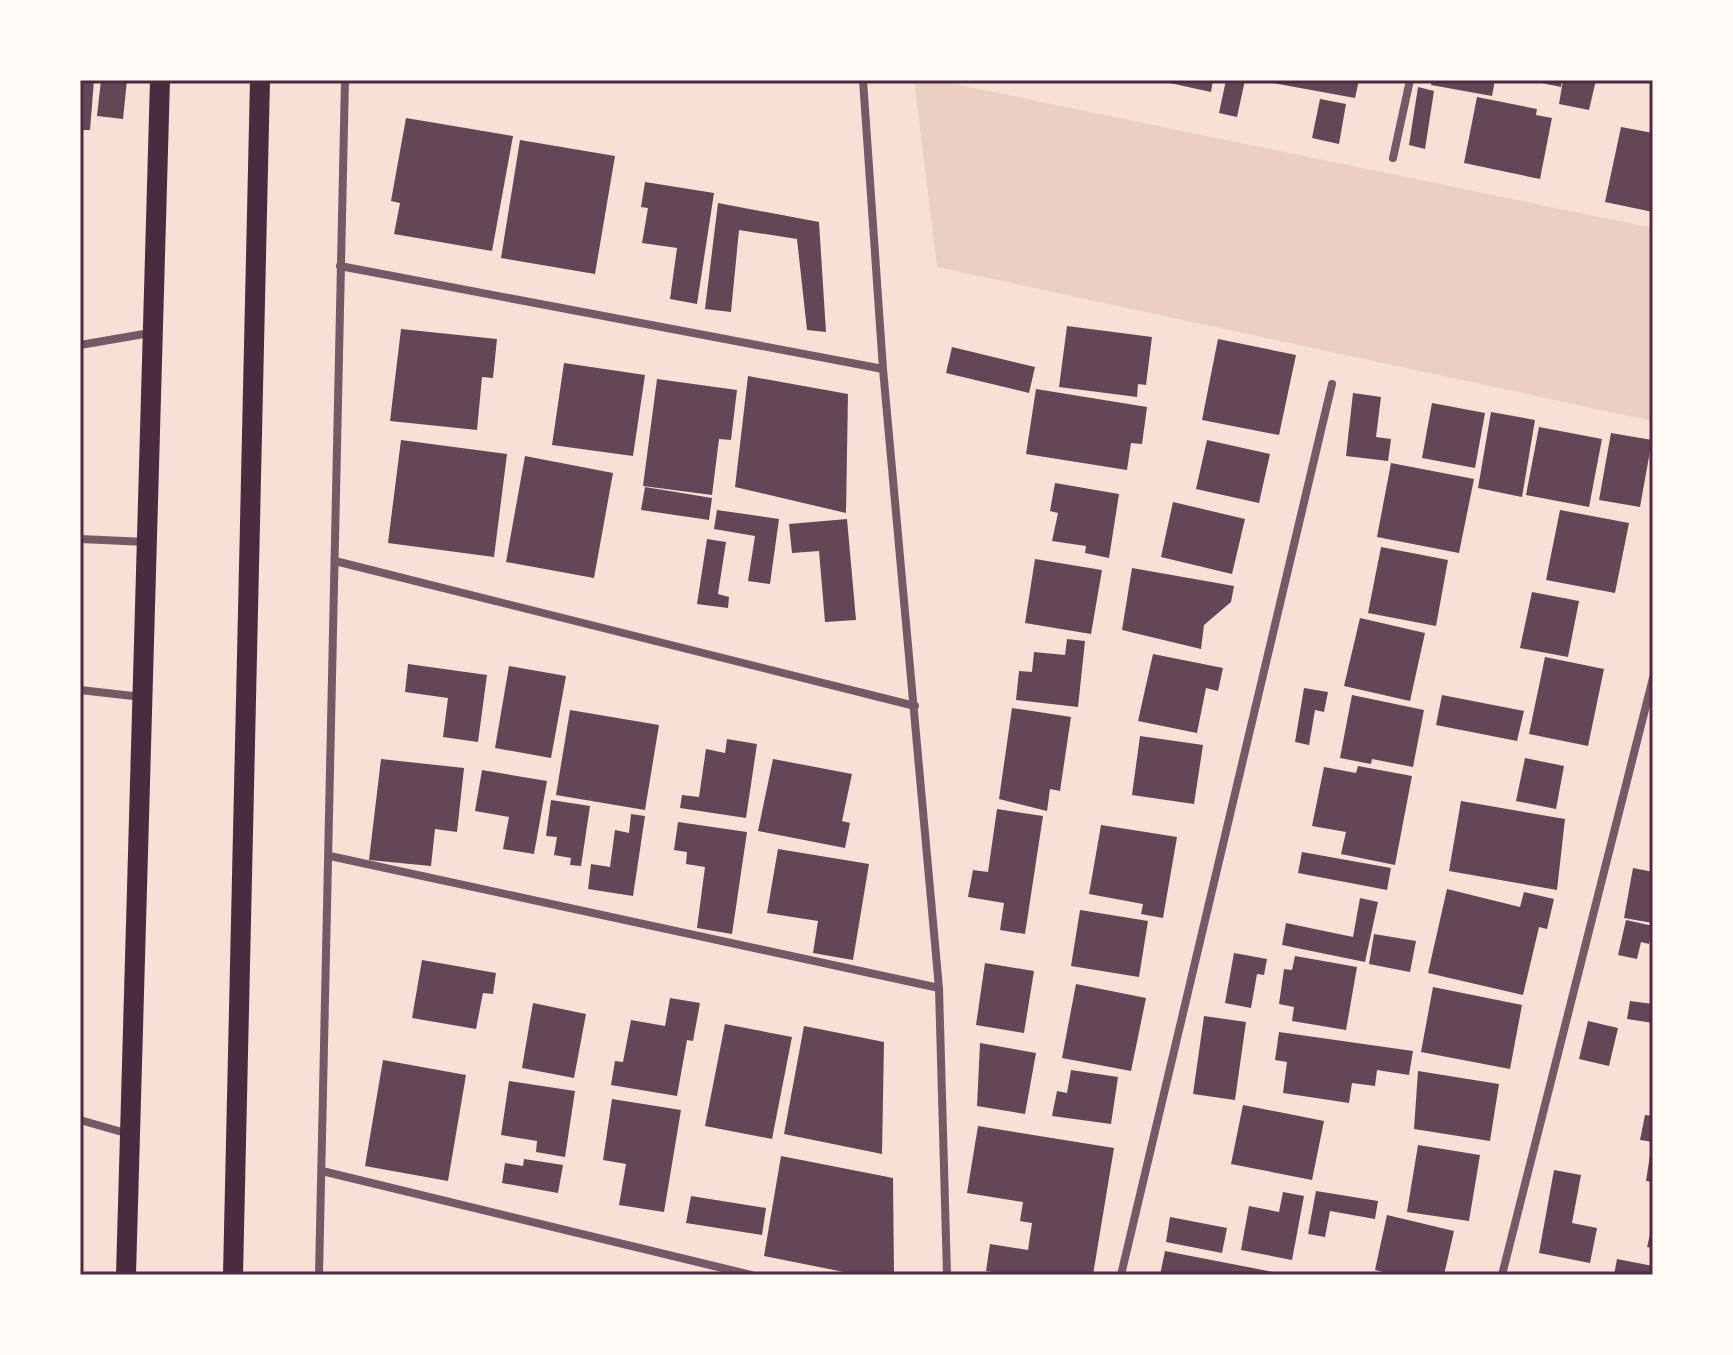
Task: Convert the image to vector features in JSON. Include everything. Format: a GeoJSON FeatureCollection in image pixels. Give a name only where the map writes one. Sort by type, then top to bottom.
{"type":"FeatureCollection","features":[{"type":"Feature","properties":{"kind":"main road"},"geometry":{"type":"LineString","coordinates":[[126,1275],[160,80]]}},
{"type":"Feature","properties":{"kind":"main road"},"geometry":{"type":"LineString","coordinates":[[233,1275],[260,80]]}},
{"type":"Feature","properties":{"kind":"street"},"geometry":{"type":"LineString","coordinates":[[319,1275],[345,80]]}},
{"type":"Feature","properties":{"kind":"street"},"geometry":{"type":"LineString","coordinates":[[863,80],[883,369],[939,988],[947,1275]]}},
{"type":"Feature","properties":{"kind":"street"},"geometry":{"type":"LineString","coordinates":[[1393,158],[1410,80]]}},
{"type":"Feature","properties":{"kind":"street"},"geometry":{"type":"LineString","coordinates":[[340,266],[883,369]]}},
{"type":"Feature","properties":{"kind":"street"},"geometry":{"type":"LineString","coordinates":[[80,345],[153,332]]}},
{"type":"Feature","properties":{"kind":"street"},"geometry":{"type":"LineString","coordinates":[[1121,1275],[1332,384]]}},
{"type":"Feature","properties":{"kind":"street"},"geometry":{"type":"LineString","coordinates":[[80,539],[147,542]]}},
{"type":"Feature","properties":{"kind":"street"},"geometry":{"type":"LineString","coordinates":[[335,561],[915,706]]}},
{"type":"Feature","properties":{"kind":"street"},"geometry":{"type":"LineString","coordinates":[[1502,1275],[1653,678]]}},
{"type":"Feature","properties":{"kind":"street"},"geometry":{"type":"LineString","coordinates":[[80,690],[142,697]]}},
{"type":"Feature","properties":{"kind":"street"},"geometry":{"type":"LineString","coordinates":[[330,856],[939,988]]}},
{"type":"Feature","properties":{"kind":"street"},"geometry":{"type":"LineString","coordinates":[[80,1120],[130,1134]]}},
{"type":"Feature","properties":{"kind":"street"},"geometry":{"type":"LineString","coordinates":[[322,1171],[751,1275]]}},
{"type":"Feature","properties":{"kind":"shaded area"},"geometry":{"type":"Polygon","coordinates":[[[914,80],[935,80],[1653,228],[1652,421],[937,267],[914,80]]]}},
{"type":"Feature","properties":{"kind":"building"},"geometry":{"type":"Polygon","coordinates":[[[80,80],[94,80],[90,130],[80,130],[80,80]]]}},
{"type":"Feature","properties":{"kind":"building"},"geometry":{"type":"Polygon","coordinates":[[[101,80],[127,80],[123,119],[97,116],[101,80]]]}},
{"type":"Feature","properties":{"kind":"building"},"geometry":{"type":"Polygon","coordinates":[[[1156,80],[1213,80],[1211,92],[1156,80]]]}},
{"type":"Feature","properties":{"kind":"building"},"geometry":{"type":"Polygon","coordinates":[[[1226,80],[1245,80],[1237,117],[1219,113],[1226,80]]]}},
{"type":"Feature","properties":{"kind":"building"},"geometry":{"type":"Polygon","coordinates":[[[1257,80],[1359,80],[1355,98],[1257,80]]]}},
{"type":"Feature","properties":{"kind":"building"},"geometry":{"type":"Polygon","coordinates":[[[1432,80],[1495,80],[1492,96],[1431,85],[1432,80]]]}},
{"type":"Feature","properties":{"kind":"building"},"geometry":{"type":"Polygon","coordinates":[[[1527,80],[1562,80],[1561,87],[1527,80]]]}},
{"type":"Feature","properties":{"kind":"building"},"geometry":{"type":"Polygon","coordinates":[[[1563,80],[1596,80],[1589,110],[1559,104],[1563,80]]]}},
{"type":"Feature","properties":{"kind":"building"},"geometry":{"type":"Polygon","coordinates":[[[1418,87],[1434,91],[1425,149],[1409,145],[1418,87]]]}},
{"type":"Feature","properties":{"kind":"building"},"geometry":{"type":"Polygon","coordinates":[[[1477,97],[1537,109],[1536,115],[1552,118],[1540,179],[1464,163],[1477,97]]]}},
{"type":"Feature","properties":{"kind":"building"},"geometry":{"type":"Polygon","coordinates":[[[1320,99],[1346,104],[1339,144],[1312,138],[1320,99]]]}},
{"type":"Feature","properties":{"kind":"building"},"geometry":{"type":"Polygon","coordinates":[[[406,118],[513,136],[492,251],[394,234],[400,203],[391,201],[406,118]]]}},
{"type":"Feature","properties":{"kind":"building"},"geometry":{"type":"Polygon","coordinates":[[[1621,127],[1653,133],[1653,212],[1605,202],[1621,127]]]}},
{"type":"Feature","properties":{"kind":"building"},"geometry":{"type":"Polygon","coordinates":[[[520,140],[615,156],[595,274],[501,258],[520,140]]]}},
{"type":"Feature","properties":{"kind":"building"},"geometry":{"type":"Polygon","coordinates":[[[645,182],[714,193],[697,304],[670,299],[677,248],[642,243],[648,208],[641,207],[645,182]]]}},
{"type":"Feature","properties":{"kind":"building"},"geometry":{"type":"Polygon","coordinates":[[[718,203],[819,222],[826,332],[807,330],[797,239],[739,230],[731,312],[705,309],[718,203]]]}},
{"type":"Feature","properties":{"kind":"building"},"geometry":{"type":"Polygon","coordinates":[[[1067,326],[1152,337],[1146,385],[1138,384],[1137,397],[1059,387],[1067,326]]]}},
{"type":"Feature","properties":{"kind":"building"},"geometry":{"type":"Polygon","coordinates":[[[401,329],[497,339],[493,378],[482,377],[477,430],[390,421],[401,329]]]}},
{"type":"Feature","properties":{"kind":"building"},"geometry":{"type":"Polygon","coordinates":[[[1218,339],[1296,355],[1279,435],[1202,420],[1218,339]]]}},
{"type":"Feature","properties":{"kind":"building"},"geometry":{"type":"Polygon","coordinates":[[[952,347],[1035,367],[1029,393],[946,373],[952,347]]]}},
{"type":"Feature","properties":{"kind":"building"},"geometry":{"type":"Polygon","coordinates":[[[564,363],[645,375],[633,456],[552,445],[564,363]]]}},
{"type":"Feature","properties":{"kind":"building"},"geometry":{"type":"Polygon","coordinates":[[[748,376],[848,394],[846,513],[735,487],[748,376]]]}},
{"type":"Feature","properties":{"kind":"building"},"geometry":{"type":"Polygon","coordinates":[[[657,379],[737,390],[731,440],[719,439],[712,495],[643,486],[657,379]]]}},
{"type":"Feature","properties":{"kind":"building"},"geometry":{"type":"Polygon","coordinates":[[[1036,389],[1147,407],[1142,444],[1131,443],[1127,470],[1026,454],[1036,389]]]}},
{"type":"Feature","properties":{"kind":"building"},"geometry":{"type":"Polygon","coordinates":[[[1353,393],[1381,397],[1376,437],[1391,439],[1388,461],[1346,456],[1353,393]]]}},
{"type":"Feature","properties":{"kind":"building"},"geometry":{"type":"Polygon","coordinates":[[[1432,403],[1485,413],[1475,468],[1422,458],[1432,403]]]}},
{"type":"Feature","properties":{"kind":"building"},"geometry":{"type":"Polygon","coordinates":[[[1491,412],[1535,420],[1522,497],[1478,488],[1491,412]]]}},
{"type":"Feature","properties":{"kind":"building"},"geometry":{"type":"Polygon","coordinates":[[[1539,427],[1602,439],[1589,507],[1526,495],[1539,427]]]}},
{"type":"Feature","properties":{"kind":"building"},"geometry":{"type":"Polygon","coordinates":[[[1611,433],[1652,440],[1640,507],[1599,500],[1611,433]]]}},
{"type":"Feature","properties":{"kind":"building"},"geometry":{"type":"Polygon","coordinates":[[[401,440],[507,454],[494,557],[388,543],[401,440]]]}},
{"type":"Feature","properties":{"kind":"building"},"geometry":{"type":"Polygon","coordinates":[[[1207,440],[1270,454],[1259,503],[1196,489],[1207,440]]]}},
{"type":"Feature","properties":{"kind":"building"},"geometry":{"type":"Polygon","coordinates":[[[525,456],[613,473],[594,578],[506,562],[525,456]]]}},
{"type":"Feature","properties":{"kind":"building"},"geometry":{"type":"Polygon","coordinates":[[[1391,463],[1474,479],[1459,553],[1377,537],[1391,463]]]}},
{"type":"Feature","properties":{"kind":"building"},"geometry":{"type":"Polygon","coordinates":[[[1055,483],[1119,494],[1109,558],[1085,553],[1086,546],[1052,541],[1058,513],[1050,511],[1055,483]]]}},
{"type":"Feature","properties":{"kind":"building"},"geometry":{"type":"Polygon","coordinates":[[[645,487],[712,498],[709,520],[641,510],[645,487]]]}},
{"type":"Feature","properties":{"kind":"building"},"geometry":{"type":"Polygon","coordinates":[[[1173,502],[1245,519],[1232,574],[1161,557],[1173,502]]]}},
{"type":"Feature","properties":{"kind":"building"},"geometry":{"type":"Polygon","coordinates":[[[717,510],[779,519],[770,584],[748,581],[755,536],[714,529],[717,510]]]}},
{"type":"Feature","properties":{"kind":"building"},"geometry":{"type":"Polygon","coordinates":[[[1560,510],[1629,523],[1615,593],[1546,580],[1560,510]]]}},
{"type":"Feature","properties":{"kind":"building"},"geometry":{"type":"Polygon","coordinates":[[[847,519],[856,620],[825,622],[819,551],[792,553],[789,524],[847,519]]]}},
{"type":"Feature","properties":{"kind":"building"},"geometry":{"type":"Polygon","coordinates":[[[707,539],[726,542],[718,594],[729,597],[728,608],[697,604],[707,539]]]}},
{"type":"Feature","properties":{"kind":"building"},"geometry":{"type":"Polygon","coordinates":[[[1381,547],[1448,560],[1436,626],[1368,613],[1381,547]]]}},
{"type":"Feature","properties":{"kind":"building"},"geometry":{"type":"Polygon","coordinates":[[[1035,559],[1102,570],[1091,634],[1025,623],[1035,559]]]}},
{"type":"Feature","properties":{"kind":"building"},"geometry":{"type":"Polygon","coordinates":[[[1132,568],[1234,586],[1231,602],[1204,625],[1201,649],[1122,630],[1132,568]]]}},
{"type":"Feature","properties":{"kind":"building"},"geometry":{"type":"Polygon","coordinates":[[[1532,592],[1579,601],[1568,657],[1520,648],[1532,592]]]}},
{"type":"Feature","properties":{"kind":"building"},"geometry":{"type":"Polygon","coordinates":[[[1360,618],[1425,633],[1410,701],[1344,686],[1360,618]]]}},
{"type":"Feature","properties":{"kind":"building"},"geometry":{"type":"Polygon","coordinates":[[[1067,639],[1085,641],[1078,707],[1016,700],[1019,671],[1032,672],[1034,652],[1065,655],[1067,639]]]}},
{"type":"Feature","properties":{"kind":"building"},"geometry":{"type":"Polygon","coordinates":[[[1153,654],[1223,668],[1218,691],[1206,688],[1197,733],[1138,721],[1153,654]]]}},
{"type":"Feature","properties":{"kind":"building"},"geometry":{"type":"Polygon","coordinates":[[[1545,657],[1604,669],[1588,746],[1529,734],[1545,657]]]}},
{"type":"Feature","properties":{"kind":"building"},"geometry":{"type":"Polygon","coordinates":[[[408,664],[487,675],[478,742],[443,737],[448,698],[405,692],[408,664]]]}},
{"type":"Feature","properties":{"kind":"building"},"geometry":{"type":"Polygon","coordinates":[[[509,666],[566,676],[551,758],[495,748],[509,666]]]}},
{"type":"Feature","properties":{"kind":"building"},"geometry":{"type":"Polygon","coordinates":[[[1304,688],[1328,692],[1324,712],[1315,710],[1309,745],[1295,742],[1304,688]]]}},
{"type":"Feature","properties":{"kind":"building"},"geometry":{"type":"Polygon","coordinates":[[[1352,695],[1424,710],[1413,767],[1372,759],[1371,764],[1340,758],[1352,695]]]}},
{"type":"Feature","properties":{"kind":"building"},"geometry":{"type":"Polygon","coordinates":[[[1442,695],[1524,711],[1517,741],[1436,725],[1442,695]]]}},
{"type":"Feature","properties":{"kind":"building"},"geometry":{"type":"Polygon","coordinates":[[[1012,708],[1071,717],[1060,791],[1050,789],[1047,811],[999,799],[1012,708]]]}},
{"type":"Feature","properties":{"kind":"building"},"geometry":{"type":"Polygon","coordinates":[[[570,710],[659,725],[645,810],[556,795],[570,710]]]}},
{"type":"Feature","properties":{"kind":"building"},"geometry":{"type":"Polygon","coordinates":[[[1140,736],[1203,745],[1194,804],[1132,795],[1140,736]]]}},
{"type":"Feature","properties":{"kind":"building"},"geometry":{"type":"Polygon","coordinates":[[[727,739],[757,744],[746,818],[680,808],[682,795],[699,797],[706,749],[725,753],[727,739]]]}},
{"type":"Feature","properties":{"kind":"building"},"geometry":{"type":"Polygon","coordinates":[[[1525,758],[1564,766],[1556,809],[1516,801],[1525,758]]]}},
{"type":"Feature","properties":{"kind":"building"},"geometry":{"type":"Polygon","coordinates":[[[381,759],[464,768],[457,832],[435,829],[431,866],[369,860],[381,759]]]}},
{"type":"Feature","properties":{"kind":"building"},"geometry":{"type":"Polygon","coordinates":[[[773,759],[852,774],[842,821],[850,823],[845,848],[758,831],[773,759]]]}},
{"type":"Feature","properties":{"kind":"building"},"geometry":{"type":"Polygon","coordinates":[[[1358,766],[1412,776],[1395,865],[1341,854],[1346,832],[1312,826],[1324,767],[1356,773],[1358,766]]]}},
{"type":"Feature","properties":{"kind":"building"},"geometry":{"type":"Polygon","coordinates":[[[482,770],[547,781],[534,854],[503,849],[509,817],[475,811],[482,770]]]}},
{"type":"Feature","properties":{"kind":"building"},"geometry":{"type":"Polygon","coordinates":[[[551,800],[590,806],[581,866],[570,865],[571,858],[554,855],[557,837],[546,836],[551,800]]]}},
{"type":"Feature","properties":{"kind":"building"},"geometry":{"type":"Polygon","coordinates":[[[1461,801],[1565,819],[1557,890],[1449,871],[1461,801]]]}},
{"type":"Feature","properties":{"kind":"building"},"geometry":{"type":"Polygon","coordinates":[[[997,809],[1043,816],[1025,934],[1000,930],[1004,903],[968,897],[973,870],[988,872],[997,809]]]}},
{"type":"Feature","properties":{"kind":"building"},"geometry":{"type":"Polygon","coordinates":[[[631,814],[645,816],[633,896],[588,889],[591,864],[610,867],[615,830],[629,833],[631,814]]]}},
{"type":"Feature","properties":{"kind":"building"},"geometry":{"type":"Polygon","coordinates":[[[678,822],[747,832],[732,934],[697,928],[705,867],[686,864],[687,852],[674,850],[678,822]]]}},
{"type":"Feature","properties":{"kind":"building"},"geometry":{"type":"Polygon","coordinates":[[[1101,825],[1177,837],[1163,918],[1141,914],[1143,904],[1089,894],[1101,825]]]}},
{"type":"Feature","properties":{"kind":"building"},"geometry":{"type":"Polygon","coordinates":[[[778,849],[869,864],[853,960],[813,953],[818,921],[767,913],[778,849]]]}},
{"type":"Feature","properties":{"kind":"building"},"geometry":{"type":"Polygon","coordinates":[[[1302,852],[1391,868],[1387,890],[1298,873],[1302,852]]]}},
{"type":"Feature","properties":{"kind":"building"},"geometry":{"type":"Polygon","coordinates":[[[1633,868],[1653,872],[1653,923],[1624,918],[1633,868]]]}},
{"type":"Feature","properties":{"kind":"building"},"geometry":{"type":"Polygon","coordinates":[[[1447,889],[1520,907],[1524,892],[1554,899],[1547,929],[1539,927],[1523,995],[1428,973],[1447,889]]]}},
{"type":"Feature","properties":{"kind":"building"},"geometry":{"type":"Polygon","coordinates":[[[1360,898],[1378,902],[1365,962],[1282,945],[1286,923],[1353,937],[1360,898]]]}},
{"type":"Feature","properties":{"kind":"building"},"geometry":{"type":"Polygon","coordinates":[[[1080,910],[1148,921],[1139,977],[1071,966],[1080,910]]]}},
{"type":"Feature","properties":{"kind":"building"},"geometry":{"type":"Polygon","coordinates":[[[1626,920],[1653,926],[1649,944],[1641,942],[1637,959],[1618,955],[1626,920]]]}},
{"type":"Feature","properties":{"kind":"building"},"geometry":{"type":"Polygon","coordinates":[[[1374,934],[1416,941],[1410,972],[1369,964],[1374,934]]]}},
{"type":"Feature","properties":{"kind":"building"},"geometry":{"type":"Polygon","coordinates":[[[1234,953],[1267,959],[1264,975],[1257,974],[1251,1008],[1225,1003],[1234,953]]]}},
{"type":"Feature","properties":{"kind":"building"},"geometry":{"type":"Polygon","coordinates":[[[1295,956],[1357,967],[1346,1030],[1292,1021],[1294,1007],[1279,1004],[1284,969],[1292,970],[1295,956]]]}},
{"type":"Feature","properties":{"kind":"building"},"geometry":{"type":"Polygon","coordinates":[[[422,960],[496,973],[493,994],[483,993],[476,1029],[412,1018],[422,960]]]}},
{"type":"Feature","properties":{"kind":"building"},"geometry":{"type":"Polygon","coordinates":[[[985,963],[1034,971],[1024,1033],[976,1025],[985,963]]]}},
{"type":"Feature","properties":{"kind":"building"},"geometry":{"type":"Polygon","coordinates":[[[1076,984],[1146,998],[1131,1071],[1062,1058],[1076,984]]]}},
{"type":"Feature","properties":{"kind":"building"},"geometry":{"type":"Polygon","coordinates":[[[1433,987],[1522,1005],[1510,1069],[1421,1052],[1433,987]]]}},
{"type":"Feature","properties":{"kind":"building"},"geometry":{"type":"Polygon","coordinates":[[[670,998],[700,1003],[693,1041],[687,1040],[677,1096],[611,1085],[615,1061],[623,1062],[631,1020],[665,1026],[670,998]]]}},
{"type":"Feature","properties":{"kind":"building"},"geometry":{"type":"Polygon","coordinates":[[[1630,1001],[1653,1004],[1653,1023],[1627,1019],[1630,1001]]]}},
{"type":"Feature","properties":{"kind":"building"},"geometry":{"type":"Polygon","coordinates":[[[533,1003],[586,1014],[574,1078],[522,1068],[533,1003]]]}},
{"type":"Feature","properties":{"kind":"building"},"geometry":{"type":"Polygon","coordinates":[[[1204,1016],[1246,1022],[1235,1100],[1193,1094],[1204,1016]]]}},
{"type":"Feature","properties":{"kind":"building"},"geometry":{"type":"Polygon","coordinates":[[[1588,1021],[1618,1028],[1609,1066],[1579,1059],[1588,1021]]]}},
{"type":"Feature","properties":{"kind":"building"},"geometry":{"type":"Polygon","coordinates":[[[725,1024],[792,1037],[772,1139],[705,1126],[725,1024]]]}},
{"type":"Feature","properties":{"kind":"building"},"geometry":{"type":"Polygon","coordinates":[[[804,1026],[884,1042],[882,1154],[784,1134],[804,1026]]]}},
{"type":"Feature","properties":{"kind":"building"},"geometry":{"type":"Polygon","coordinates":[[[1279,1032],[1413,1051],[1409,1075],[1377,1070],[1375,1086],[1352,1083],[1349,1103],[1283,1093],[1287,1062],[1275,1060],[1279,1032]]]}},
{"type":"Feature","properties":{"kind":"building"},"geometry":{"type":"Polygon","coordinates":[[[980,1043],[1036,1053],[1025,1114],[977,1106],[980,1043]]]}},
{"type":"Feature","properties":{"kind":"building"},"geometry":{"type":"Polygon","coordinates":[[[383,1060],[466,1075],[448,1181],[365,1166],[383,1060]]]}},
{"type":"Feature","properties":{"kind":"building"},"geometry":{"type":"Polygon","coordinates":[[[1071,1070],[1118,1077],[1111,1124],[1052,1116],[1057,1091],[1067,1093],[1071,1070]]]}},
{"type":"Feature","properties":{"kind":"building"},"geometry":{"type":"Polygon","coordinates":[[[1418,1071],[1499,1084],[1490,1141],[1414,1129],[1418,1071]]]}},
{"type":"Feature","properties":{"kind":"building"},"geometry":{"type":"Polygon","coordinates":[[[509,1081],[575,1091],[565,1157],[536,1152],[537,1141],[501,1135],[509,1081]]]}},
{"type":"Feature","properties":{"kind":"building"},"geometry":{"type":"Polygon","coordinates":[[[612,1099],[681,1110],[664,1212],[619,1205],[626,1164],[603,1160],[612,1099]]]}},
{"type":"Feature","properties":{"kind":"building"},"geometry":{"type":"Polygon","coordinates":[[[1243,1105],[1324,1121],[1312,1180],[1231,1164],[1243,1105]]]}},
{"type":"Feature","properties":{"kind":"building"},"geometry":{"type":"Polygon","coordinates":[[[1645,1115],[1653,1116],[1653,1142],[1640,1140],[1645,1115]]]}},
{"type":"Feature","properties":{"kind":"building"},"geometry":{"type":"Polygon","coordinates":[[[978,1126],[1114,1148],[1093,1275],[1012,1275],[986,1271],[990,1244],[1028,1250],[1032,1223],[1020,1221],[1023,1202],[967,1193],[978,1126]]]}},
{"type":"Feature","properties":{"kind":"building"},"geometry":{"type":"Polygon","coordinates":[[[1418,1145],[1480,1155],[1469,1221],[1407,1212],[1418,1145]]]}},
{"type":"Feature","properties":{"kind":"building"},"geometry":{"type":"Polygon","coordinates":[[[1653,1149],[1653,1182],[1646,1181],[1653,1149]]]}},
{"type":"Feature","properties":{"kind":"building"},"geometry":{"type":"Polygon","coordinates":[[[781,1156],[893,1178],[894,1275],[859,1275],[764,1256],[781,1156]]]}},
{"type":"Feature","properties":{"kind":"building"},"geometry":{"type":"Polygon","coordinates":[[[524,1159],[563,1165],[558,1193],[502,1183],[505,1163],[523,1166],[524,1159]]]}},
{"type":"Feature","properties":{"kind":"building"},"geometry":{"type":"Polygon","coordinates":[[[1554,1170],[1581,1175],[1572,1223],[1597,1228],[1590,1263],[1539,1253],[1554,1170]]]}},
{"type":"Feature","properties":{"kind":"building"},"geometry":{"type":"Polygon","coordinates":[[[1316,1191],[1378,1201],[1375,1219],[1330,1211],[1325,1237],[1308,1234],[1316,1191]]]}},
{"type":"Feature","properties":{"kind":"building"},"geometry":{"type":"Polygon","coordinates":[[[1283,1192],[1304,1196],[1292,1260],[1241,1250],[1249,1206],[1279,1212],[1283,1192]]]}},
{"type":"Feature","properties":{"kind":"building"},"geometry":{"type":"Polygon","coordinates":[[[691,1196],[766,1208],[762,1235],[686,1223],[691,1196]]]}},
{"type":"Feature","properties":{"kind":"building"},"geometry":{"type":"Polygon","coordinates":[[[1387,1215],[1454,1231],[1444,1275],[1396,1275],[1375,1270],[1387,1215]]]}},
{"type":"Feature","properties":{"kind":"building"},"geometry":{"type":"Polygon","coordinates":[[[1170,1217],[1227,1228],[1222,1253],[1166,1242],[1170,1217]]]}},
{"type":"Feature","properties":{"kind":"building"},"geometry":{"type":"Polygon","coordinates":[[[1653,1222],[1653,1248],[1647,1247],[1653,1222]]]}},
{"type":"Feature","properties":{"kind":"building"},"geometry":{"type":"Polygon","coordinates":[[[1165,1251],[1283,1274],[1283,1275],[1160,1275],[1165,1251]]]}},
{"type":"Feature","properties":{"kind":"building"},"geometry":{"type":"Polygon","coordinates":[[[1617,1259],[1653,1266],[1653,1275],[1614,1275],[1617,1259]]]}}]}
